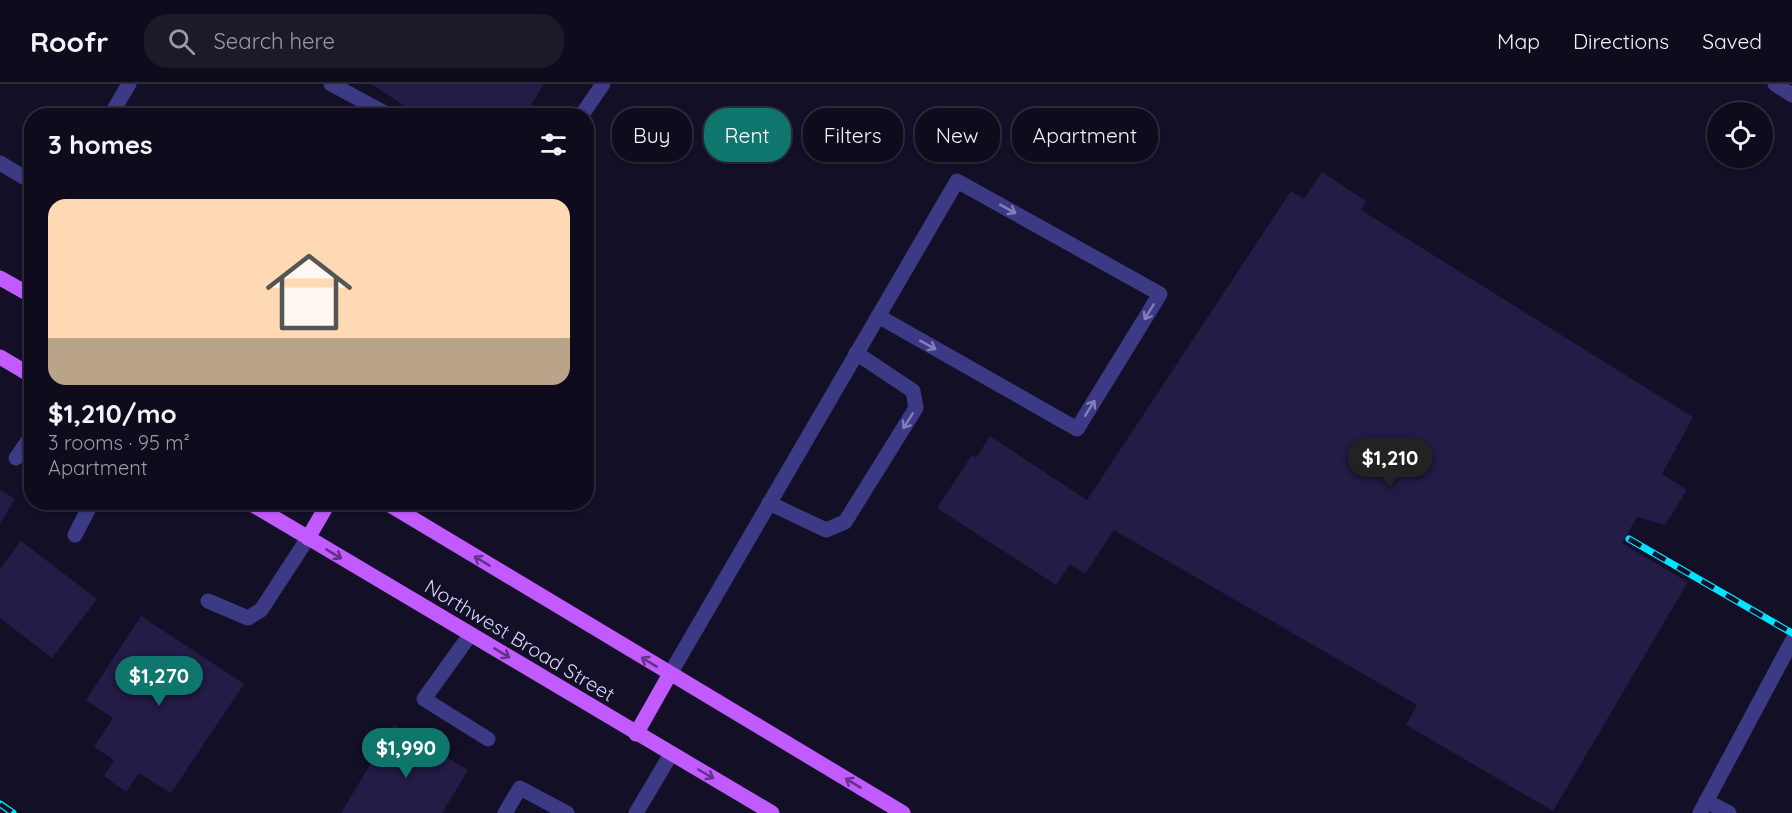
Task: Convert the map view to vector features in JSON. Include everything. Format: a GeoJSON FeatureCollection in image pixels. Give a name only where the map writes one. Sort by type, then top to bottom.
{"type":"FeatureCollection","features":[{"type":"Feature","properties":{"kind":"main road"},"geometry":{"type":"LineString","coordinates":[[0,278],[24,292]]}},
{"type":"Feature","properties":{"kind":"main road"},"geometry":{"type":"LineString","coordinates":[[0,357],[24,371]]}},
{"type":"Feature","properties":{"kind":"main road","name":"Northwest Broad Street"},"geometry":{"type":"LineString","coordinates":[[261,510],[772,813]]}},
{"type":"Feature","properties":{"kind":"main road"},"geometry":{"type":"LineString","coordinates":[[308,538],[324,510]]}},
{"type":"Feature","properties":{"kind":"main road"},"geometry":{"type":"LineString","coordinates":[[398,510],[903,813]]}},
{"type":"Feature","properties":{"kind":"main road"},"geometry":{"type":"LineString","coordinates":[[636,734],[670,674]]}},
{"type":"Feature","properties":{"kind":"street"},"geometry":{"type":"LineString","coordinates":[[115,108],[129,84]]}},
{"type":"Feature","properties":{"kind":"street"},"geometry":{"type":"LineString","coordinates":[[331,84],[375,108]]}},
{"type":"Feature","properties":{"kind":"street"},"geometry":{"type":"LineString","coordinates":[[586,108],[603,84]]}},
{"type":"Feature","properties":{"kind":"street"},"geometry":{"type":"LineString","coordinates":[[1775,84],[1792,94]]}},
{"type":"Feature","properties":{"kind":"street"},"geometry":{"type":"LineString","coordinates":[[0,163],[24,177]]}},
{"type":"Feature","properties":{"kind":"street"},"geometry":{"type":"LineString","coordinates":[[670,674],[769,503],[878,316],[957,181],[1160,294],[1077,429],[878,316]]}},
{"type":"Feature","properties":{"kind":"street"},"geometry":{"type":"LineString","coordinates":[[769,503],[826,530],[845,522],[916,408],[913,391],[856,354]]}},
{"type":"Feature","properties":{"kind":"street"},"geometry":{"type":"LineString","coordinates":[[16,458],[24,446]]}},
{"type":"Feature","properties":{"kind":"street"},"geometry":{"type":"LineString","coordinates":[[75,535],[88,510]]}},
{"type":"Feature","properties":{"kind":"street"},"geometry":{"type":"LineString","coordinates":[[208,602],[248,618],[261,610],[308,538]]}},
{"type":"Feature","properties":{"kind":"street"},"geometry":{"type":"LineString","coordinates":[[470,635],[424,699],[488,739]]}},
{"type":"Feature","properties":{"kind":"street"},"geometry":{"type":"LineString","coordinates":[[1729,813],[1703,807],[1792,641]]}},
{"type":"Feature","properties":{"kind":"street"},"geometry":{"type":"LineString","coordinates":[[636,813],[671,754]]}},
{"type":"Feature","properties":{"kind":"street"},"geometry":{"type":"LineString","coordinates":[[505,813],[520,788],[567,813]]}},
{"type":"Feature","properties":{"kind":"building"},"geometry":{"type":"Polygon","coordinates":[[[371,84],[544,84],[529,108],[408,108],[371,84]]]}},
{"type":"Feature","properties":{"kind":"building"},"geometry":{"type":"Polygon","coordinates":[[[1322,172],[1366,201],[1361,210],[1693,417],[1662,474],[1687,490],[1665,525],[1637,517],[1622,543],[1688,582],[1553,811],[1406,725],[1417,705],[1114,530],[1085,574],[1070,564],[1056,585],[937,508],[972,455],[976,458],[990,436],[1087,500],[1291,191],[1304,199],[1322,172]]]}},
{"type":"Feature","properties":{"kind":"building"},"geometry":{"type":"Polygon","coordinates":[[[0,490],[15,499],[0,524],[0,490]]]}},
{"type":"Feature","properties":{"kind":"building"},"geometry":{"type":"Polygon","coordinates":[[[21,541],[97,599],[52,658],[0,618],[0,569],[21,541]]]}},
{"type":"Feature","properties":{"kind":"building"},"geometry":{"type":"Polygon","coordinates":[[[141,616],[244,684],[171,793],[139,773],[126,792],[104,776],[114,760],[94,747],[113,718],[86,700],[141,616]]]}},
{"type":"Feature","properties":{"kind":"building"},"geometry":{"type":"Polygon","coordinates":[[[394,725],[468,770],[442,813],[341,813],[394,725]]]}},
{"type":"Feature","properties":{"kind":"railway"},"geometry":{"type":"LineString","coordinates":[[1629,539],[1792,633]]}},
{"type":"Feature","properties":{"kind":"railway"},"geometry":{"type":"LineString","coordinates":[[0,804],[13,813]]}}]}
